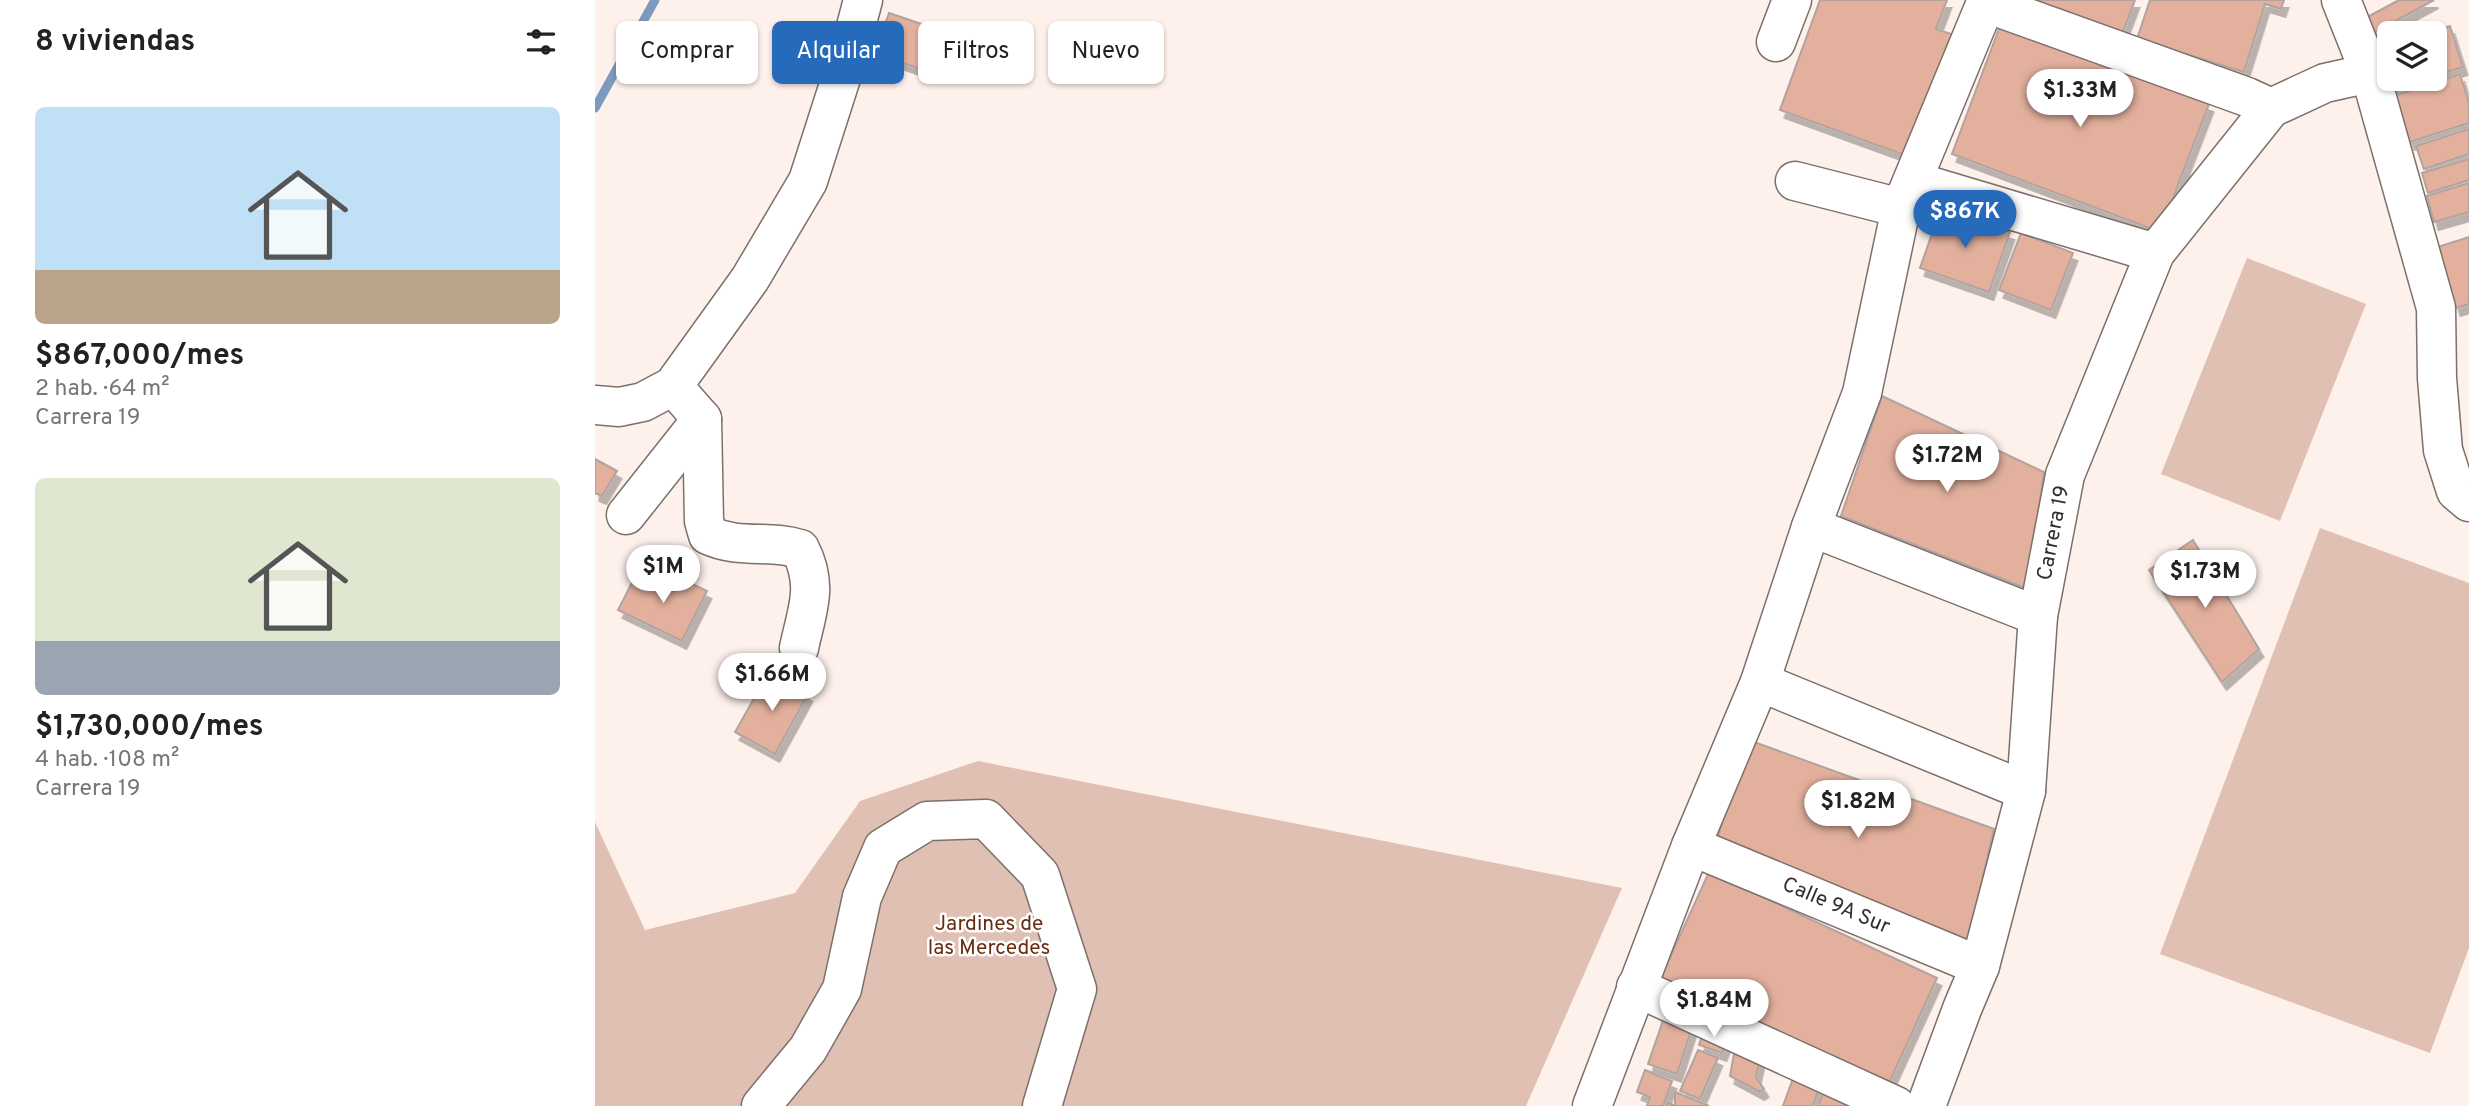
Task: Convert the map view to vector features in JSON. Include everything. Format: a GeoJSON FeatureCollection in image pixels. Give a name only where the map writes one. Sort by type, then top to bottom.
{"type":"FeatureCollection","features":[{"type":"Feature","properties":{"kind":"street"},"geometry":{"type":"LineString","coordinates":[[595,405],[619,407],[643,402],[673,386],[750,279],[808,181],[863,0]]}},
{"type":"Feature","properties":{"kind":"street"},"geometry":{"type":"LineString","coordinates":[[1776,42],[1791,0]]}},
{"type":"Feature","properties":{"kind":"street"},"geometry":{"type":"LineString","coordinates":[[2340,0],[2370,73],[2437,308],[2437,378],[2443,450],[2456,491],[2469,502]]}},
{"type":"Feature","properties":{"kind":"street"},"geometry":{"type":"LineString","coordinates":[[1592,1106],[1691,846],[1760,681],[1811,527],[1862,393],[1907,195],[1987,2],[2271,108]]}},
{"type":"Feature","properties":{"kind":"street","name":"Carrera 19"},"geometry":{"type":"LineString","coordinates":[[1926,1106],[1980,966],[2025,791],[2038,616],[2065,475],[2155,253],[2271,108],[2325,83],[2370,73]]}},
{"type":"Feature","properties":{"kind":"street"},"geometry":{"type":"LineString","coordinates":[[1795,181],[1907,195],[2155,253]]}},
{"type":"Feature","properties":{"kind":"street"},"geometry":{"type":"LineString","coordinates":[[673,386],[702,419],[703,521],[708,535],[727,543],[787,545],[800,549],[808,563],[812,586],[799,648]]}},
{"type":"Feature","properties":{"kind":"street"},"geometry":{"type":"LineString","coordinates":[[625,516],[702,419]]}},
{"type":"Feature","properties":{"kind":"street"},"geometry":{"type":"LineString","coordinates":[[1811,527],[2038,616]]}},
{"type":"Feature","properties":{"kind":"street"},"geometry":{"type":"LineString","coordinates":[[1760,681],[2025,791]]}},
{"type":"Feature","properties":{"kind":"street"},"geometry":{"type":"LineString","coordinates":[[761,1106],[808,1049],[842,989],[862,897],[883,848],[927,821],[986,819],[1040,875],[1077,989],[1042,1106]]}},
{"type":"Feature","properties":{"kind":"street","name":"Calle 9A Sur"},"geometry":{"type":"LineString","coordinates":[[1691,846],[1980,966]]}},
{"type":"Feature","properties":{"kind":"street"},"geometry":{"type":"LineString","coordinates":[[1636,987],[1896,1106]]}},
{"type":"Feature","properties":{"kind":"green space"},"geometry":{"type":"Polygon","coordinates":[[[2247,258],[2366,304],[2280,521],[2161,474],[2247,258]]]}},
{"type":"Feature","properties":{"kind":"green space"},"geometry":{"type":"Polygon","coordinates":[[[2320,528],[2469,583],[2469,948],[2430,1053],[2160,954],[2320,528]]]}},
{"type":"Feature","properties":{"kind":"green space","name":"Jardines de las Mercedes"},"geometry":{"type":"Polygon","coordinates":[[[978,761],[1622,888],[1526,1106],[595,1106],[595,822],[645,930],[795,893],[860,801],[978,761]]]}},
{"type":"Feature","properties":{"kind":"building"},"geometry":{"type":"Polygon","coordinates":[[[1820,0],[1947,0],[1936,29],[1960,37],[1907,156],[1780,110],[1820,0]]]}},
{"type":"Feature","properties":{"kind":"building"},"geometry":{"type":"Polygon","coordinates":[[[2033,0],[2135,0],[2122,34],[2033,0]]]}},
{"type":"Feature","properties":{"kind":"building"},"geometry":{"type":"Polygon","coordinates":[[[2150,0],[2284,0],[2281,9],[2265,4],[2244,72],[2137,39],[2150,0]]]}},
{"type":"Feature","properties":{"kind":"building"},"geometry":{"type":"Polygon","coordinates":[[[2399,0],[2434,0],[2396,21],[2377,21],[2377,31],[2368,36],[2360,21],[2399,0]]]}},
{"type":"Feature","properties":{"kind":"building"},"geometry":{"type":"Polygon","coordinates":[[[889,13],[918,23],[918,68],[904,63],[904,21],[886,21],[889,13]]]}},
{"type":"Feature","properties":{"kind":"building"},"geometry":{"type":"Polygon","coordinates":[[[2000,26],[2209,104],[2160,232],[1952,154],[2000,26]]]}},
{"type":"Feature","properties":{"kind":"building"},"geometry":{"type":"Polygon","coordinates":[[[2450,26],[2463,67],[2447,72],[2447,27],[2450,26]]]}},
{"type":"Feature","properties":{"kind":"building"},"geometry":{"type":"Polygon","coordinates":[[[2460,74],[2469,103],[2469,123],[2410,142],[2394,96],[2409,91],[2447,91],[2447,78],[2460,74]]]}},
{"type":"Feature","properties":{"kind":"building"},"geometry":{"type":"Polygon","coordinates":[[[2469,129],[2469,154],[2424,169],[2416,146],[2469,129]]]}},
{"type":"Feature","properties":{"kind":"building"},"geometry":{"type":"Polygon","coordinates":[[[2469,159],[2469,180],[2428,193],[2422,173],[2469,159]]]}},
{"type":"Feature","properties":{"kind":"building"},"geometry":{"type":"Polygon","coordinates":[[[2469,183],[2469,212],[2434,222],[2427,196],[2469,183]]]}},
{"type":"Feature","properties":{"kind":"building"},"geometry":{"type":"Polygon","coordinates":[[[1941,208],[2010,232],[1989,292],[1920,268],[1941,208]]]}},
{"type":"Feature","properties":{"kind":"building"},"geometry":{"type":"Polygon","coordinates":[[[2021,233],[2073,253],[2051,310],[1999,290],[2021,233]]]}},
{"type":"Feature","properties":{"kind":"building"},"geometry":{"type":"Polygon","coordinates":[[[2469,237],[2469,304],[2456,308],[2438,247],[2469,237]]]}},
{"type":"Feature","properties":{"kind":"building"},"geometry":{"type":"Polygon","coordinates":[[[1882,396],[2044,472],[2028,589],[1841,516],[1882,396]]]}},
{"type":"Feature","properties":{"kind":"building"},"geometry":{"type":"Polygon","coordinates":[[[595,459],[617,471],[602,496],[595,493],[595,459]]]}},
{"type":"Feature","properties":{"kind":"building"},"geometry":{"type":"Polygon","coordinates":[[[2193,540],[2259,649],[2222,682],[2149,570],[2193,540]]]}},
{"type":"Feature","properties":{"kind":"building"},"geometry":{"type":"Polygon","coordinates":[[[637,573],[675,592],[682,579],[707,591],[682,641],[618,610],[637,573]]]}},
{"type":"Feature","properties":{"kind":"building"},"geometry":{"type":"Polygon","coordinates":[[[769,672],[808,694],[775,754],[735,732],[769,672]]]}},
{"type":"Feature","properties":{"kind":"building"},"geometry":{"type":"Polygon","coordinates":[[[1743,738],[1994,829],[1967,947],[1717,842],[1743,738]]]}},
{"type":"Feature","properties":{"kind":"building"},"geometry":{"type":"Polygon","coordinates":[[[1709,872],[1937,978],[1884,1094],[1657,986],[1709,872]]]}},
{"type":"Feature","properties":{"kind":"building"},"geometry":{"type":"Polygon","coordinates":[[[1666,1012],[1694,1021],[1677,1074],[1648,1064],[1666,1012]]]}},
{"type":"Feature","properties":{"kind":"building"},"geometry":{"type":"Polygon","coordinates":[[[1706,1024],[1730,1033],[1722,1053],[1699,1045],[1706,1024]]]}},
{"type":"Feature","properties":{"kind":"building"},"geometry":{"type":"Polygon","coordinates":[[[1698,1050],[1718,1058],[1700,1099],[1680,1091],[1698,1050]]]}},
{"type":"Feature","properties":{"kind":"building"},"geometry":{"type":"Polygon","coordinates":[[[1734,1054],[1760,1059],[1756,1077],[1764,1089],[1760,1092],[1730,1076],[1734,1054]]]}},
{"type":"Feature","properties":{"kind":"building"},"geometry":{"type":"Polygon","coordinates":[[[1645,1070],[1672,1081],[1663,1106],[1647,1106],[1650,1097],[1637,1092],[1645,1070]]]}},
{"type":"Feature","properties":{"kind":"building"},"geometry":{"type":"Polygon","coordinates":[[[1796,1070],[1822,1079],[1813,1106],[1783,1106],[1796,1070]]]}},
{"type":"Feature","properties":{"kind":"building"},"geometry":{"type":"Polygon","coordinates":[[[1828,1080],[1851,1088],[1844,1106],[1818,1106],[1828,1080]]]}},
{"type":"Feature","properties":{"kind":"building"},"geometry":{"type":"Polygon","coordinates":[[[1675,1092],[1709,1106],[1675,1106],[1675,1092]]]}},
{"type":"Feature","properties":{"kind":"waterway"},"geometry":{"type":"LineString","coordinates":[[595,108],[655,0]]}}]}
